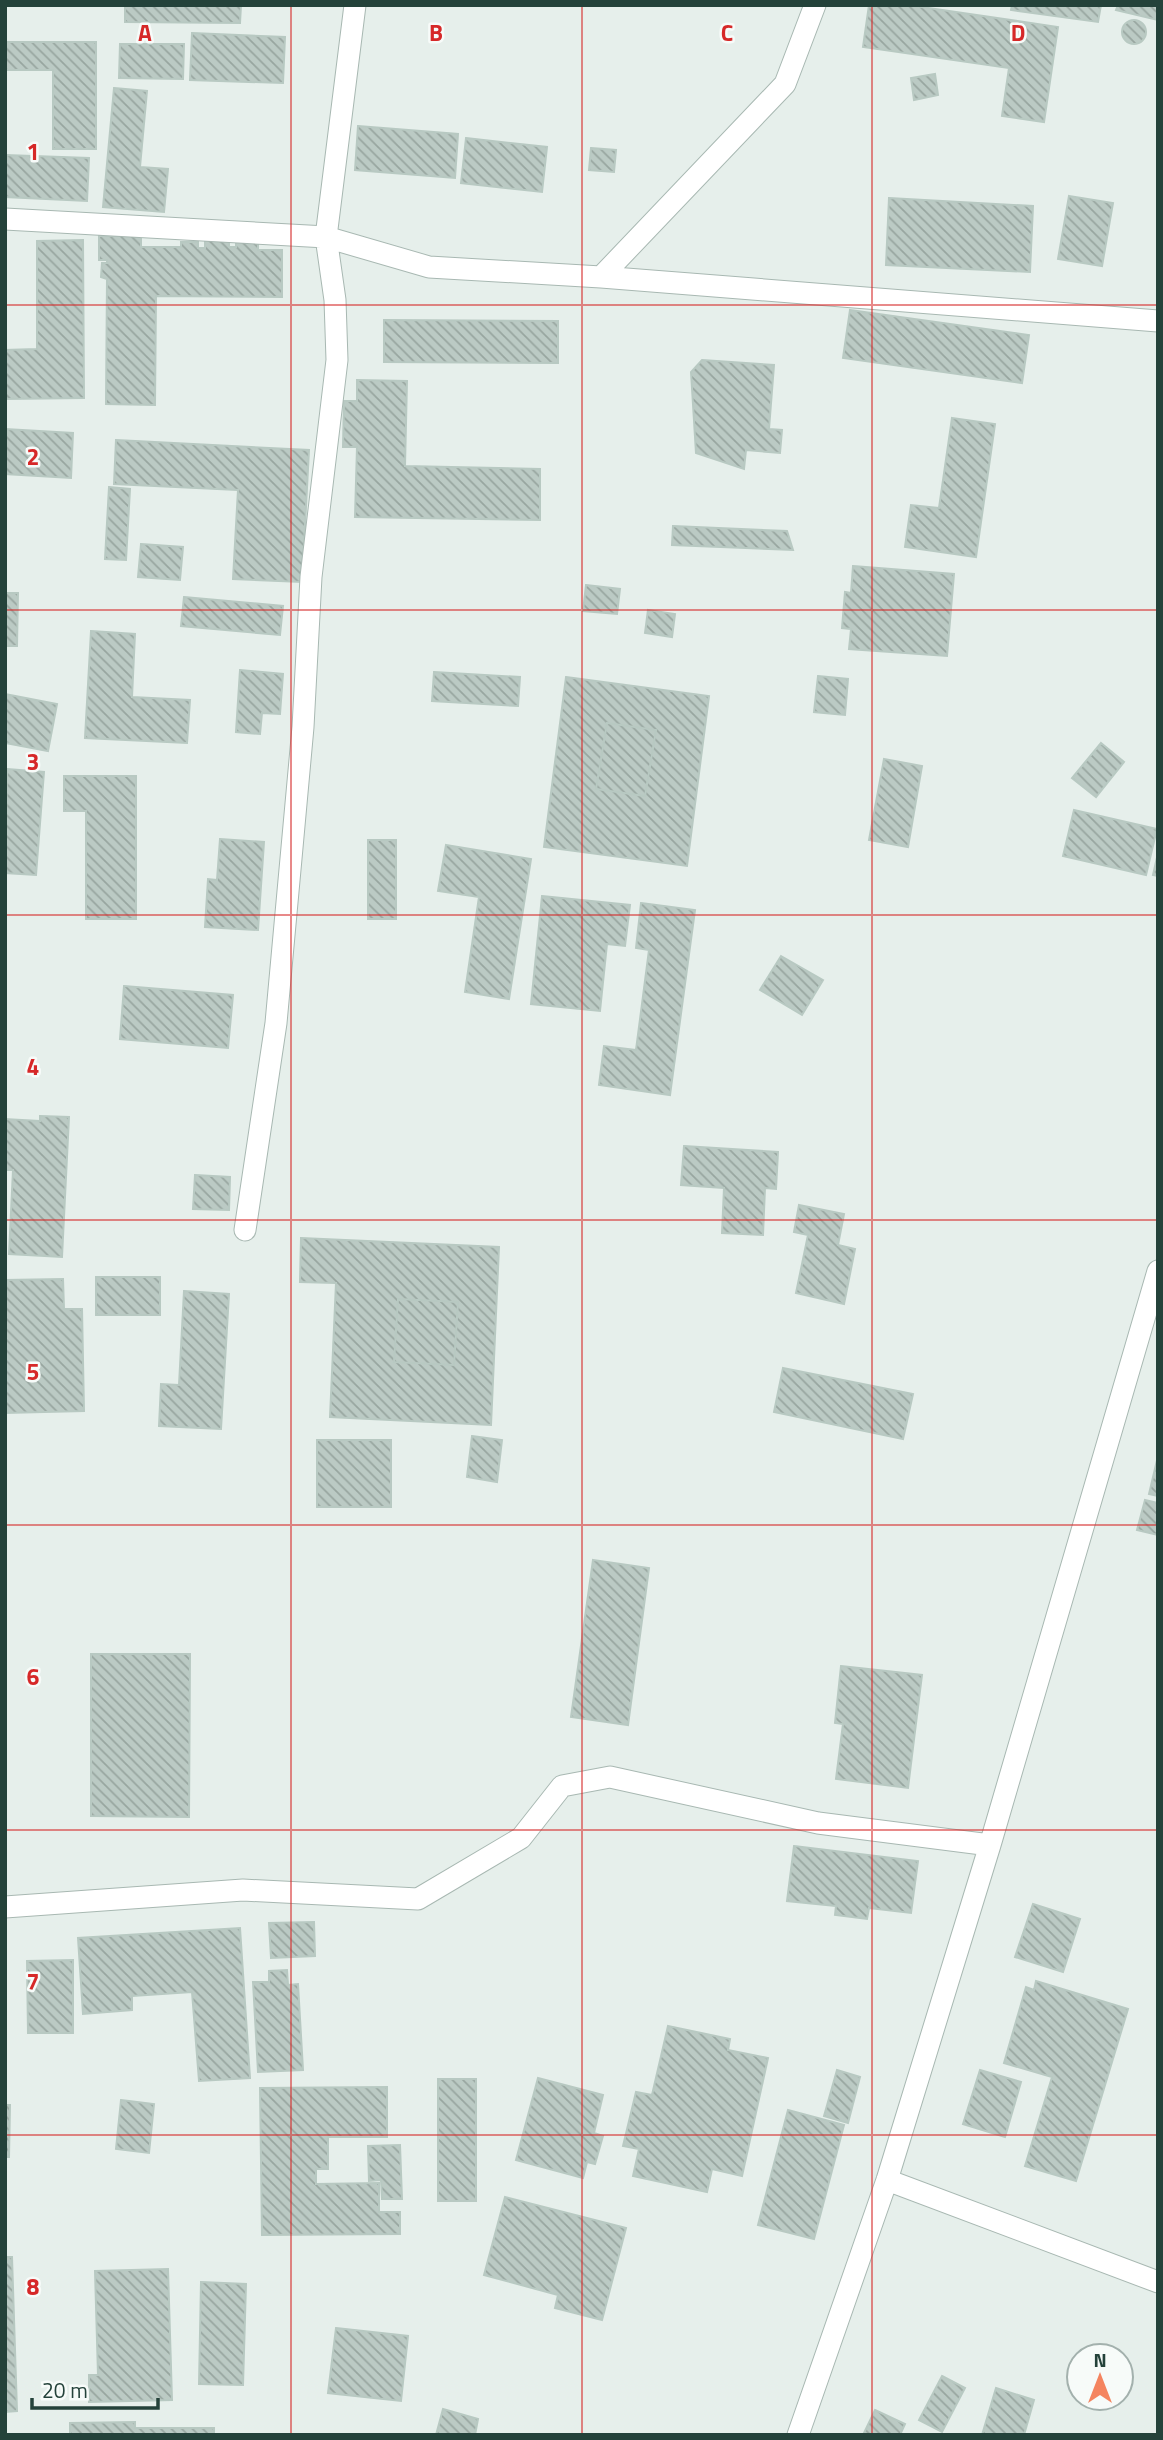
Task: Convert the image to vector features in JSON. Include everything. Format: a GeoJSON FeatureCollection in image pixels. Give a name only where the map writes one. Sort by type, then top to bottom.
{"type":"FeatureCollection","features":[{"type":"Feature","properties":{"kind":"street"},"geometry":{"type":"LineString","coordinates":[[245,1230],[276,1023],[303,727],[311,577],[337,360],[335,300],[326,237],[355,5]]}},
{"type":"Feature","properties":{"kind":"street"},"geometry":{"type":"LineString","coordinates":[[601,277],[785,84],[815,5]]}},
{"type":"Feature","properties":{"kind":"street"},"geometry":{"type":"LineString","coordinates":[[5,219],[326,237],[429,267],[601,277],[1158,321]]}},
{"type":"Feature","properties":{"kind":"street"},"geometry":{"type":"LineString","coordinates":[[798,2435],[887,2180],[990,1845],[1158,1272]]}},
{"type":"Feature","properties":{"kind":"street"},"geometry":{"type":"LineString","coordinates":[[5,1907],[243,1890],[418,1899],[522,1838],[562,1786],[610,1777],[818,1823],[990,1845]]}},
{"type":"Feature","properties":{"kind":"street"},"geometry":{"type":"LineString","coordinates":[[887,2180],[1158,2283]]}},
{"type":"Feature","properties":{"kind":"building"},"geometry":{"type":"Polygon","coordinates":[[[125,5],[241,5],[240,23],[125,22],[125,5]]]}},
{"type":"Feature","properties":{"kind":"building"},"geometry":{"type":"Polygon","coordinates":[[[869,5],[908,5],[1058,27],[1044,122],[1002,116],[1009,68],[863,47],[869,5]]]}},
{"type":"Feature","properties":{"kind":"building"},"geometry":{"type":"Polygon","coordinates":[[[1012,5],[1101,5],[1098,22],[1011,10],[1012,5]]]}},
{"type":"Feature","properties":{"kind":"building"},"geometry":{"type":"Polygon","coordinates":[[[1118,5],[1158,5],[1158,20],[1116,10],[1118,5]]]}},
{"type":"Feature","properties":{"kind":"building"},"geometry":{"type":"Polygon","coordinates":[[[1129,20],[1139,20],[1146,27],[1146,37],[1139,44],[1129,44],[1122,37],[1122,27],[1129,20]]]}},
{"type":"Feature","properties":{"kind":"building"},"geometry":{"type":"Polygon","coordinates":[[[192,33],[285,37],[283,83],[190,80],[192,33]]]}},
{"type":"Feature","properties":{"kind":"building"},"geometry":{"type":"Polygon","coordinates":[[[5,42],[96,42],[96,149],[53,149],[53,70],[5,70],[5,42]]]}},
{"type":"Feature","properties":{"kind":"building"},"geometry":{"type":"Polygon","coordinates":[[[120,44],[184,44],[183,79],[119,78],[120,44]]]}},
{"type":"Feature","properties":{"kind":"building"},"geometry":{"type":"Polygon","coordinates":[[[935,74],[938,95],[914,100],[911,78],[935,74]]]}},
{"type":"Feature","properties":{"kind":"building"},"geometry":{"type":"Polygon","coordinates":[[[114,88],[147,91],[140,167],[168,169],[164,212],[103,207],[114,88]]]}},
{"type":"Feature","properties":{"kind":"building"},"geometry":{"type":"Polygon","coordinates":[[[358,126],[458,134],[455,178],[355,170],[358,126]]]}},
{"type":"Feature","properties":{"kind":"building"},"geometry":{"type":"Polygon","coordinates":[[[466,138],[547,147],[542,192],[461,183],[466,138]]]}},
{"type":"Feature","properties":{"kind":"building"},"geometry":{"type":"Polygon","coordinates":[[[591,148],[616,150],[614,172],[589,170],[591,148]]]}},
{"type":"Feature","properties":{"kind":"building"},"geometry":{"type":"Polygon","coordinates":[[[5,155],[89,158],[87,201],[5,197],[5,155]]]}},
{"type":"Feature","properties":{"kind":"building"},"geometry":{"type":"Polygon","coordinates":[[[1069,196],[1113,203],[1102,266],[1058,259],[1069,196]]]}},
{"type":"Feature","properties":{"kind":"building"},"geometry":{"type":"Polygon","coordinates":[[[889,198],[1033,206],[1030,272],[886,265],[889,198]]]}},
{"type":"Feature","properties":{"kind":"building"},"geometry":{"type":"Polygon","coordinates":[[[99,236],[141,236],[141,247],[181,247],[181,242],[198,242],[198,248],[205,248],[205,240],[229,240],[229,247],[236,247],[236,242],[258,242],[258,250],[282,250],[282,297],[156,296],[155,405],[106,404],[107,279],[101,277],[102,263],[107,263],[107,260],[99,260],[99,236]]]}},
{"type":"Feature","properties":{"kind":"building"},"geometry":{"type":"Polygon","coordinates":[[[83,240],[84,398],[5,399],[5,350],[37,349],[37,241],[83,240]]]}},
{"type":"Feature","properties":{"kind":"building"},"geometry":{"type":"Polygon","coordinates":[[[850,310],[1029,335],[1022,383],[843,358],[850,310]]]}},
{"type":"Feature","properties":{"kind":"building"},"geometry":{"type":"Polygon","coordinates":[[[384,320],[558,321],[558,363],[384,362],[384,320]]]}},
{"type":"Feature","properties":{"kind":"building"},"geometry":{"type":"Polygon","coordinates":[[[702,360],[774,365],[769,429],[782,430],[780,453],[746,450],[744,469],[696,453],[691,372],[702,360]]]}},
{"type":"Feature","properties":{"kind":"building"},"geometry":{"type":"Polygon","coordinates":[[[357,380],[407,381],[405,466],[540,469],[540,520],[355,517],[357,447],[343,447],[344,401],[357,401],[357,380]]]}},
{"type":"Feature","properties":{"kind":"building"},"geometry":{"type":"Polygon","coordinates":[[[952,418],[995,424],[976,557],[905,547],[911,505],[939,508],[952,418]]]}},
{"type":"Feature","properties":{"kind":"building"},"geometry":{"type":"Polygon","coordinates":[[[5,429],[73,433],[71,478],[5,474],[5,429]]]}},
{"type":"Feature","properties":{"kind":"building"},"geometry":{"type":"Polygon","coordinates":[[[116,440],[309,450],[302,582],[233,579],[238,490],[114,484],[116,440]]]}},
{"type":"Feature","properties":{"kind":"building"},"geometry":{"type":"Polygon","coordinates":[[[109,487],[130,489],[126,560],[105,559],[109,487]]]}},
{"type":"Feature","properties":{"kind":"building"},"geometry":{"type":"Polygon","coordinates":[[[673,526],[787,531],[793,550],[672,545],[673,526]]]}},
{"type":"Feature","properties":{"kind":"building"},"geometry":{"type":"Polygon","coordinates":[[[141,544],[183,547],[180,580],[138,577],[141,544]]]}},
{"type":"Feature","properties":{"kind":"building"},"geometry":{"type":"Polygon","coordinates":[[[853,566],[954,574],[947,656],[849,649],[851,629],[842,628],[845,592],[851,593],[853,566]]]}},
{"type":"Feature","properties":{"kind":"building"},"geometry":{"type":"Polygon","coordinates":[[[586,585],[620,589],[617,614],[583,611],[586,585]]]}},
{"type":"Feature","properties":{"kind":"building"},"geometry":{"type":"Polygon","coordinates":[[[5,593],[18,593],[17,646],[5,646],[5,593]]]}},
{"type":"Feature","properties":{"kind":"building"},"geometry":{"type":"Polygon","coordinates":[[[184,597],[283,606],[280,635],[181,626],[184,597]]]}},
{"type":"Feature","properties":{"kind":"building"},"geometry":{"type":"Polygon","coordinates":[[[648,610],[675,614],[672,637],[645,633],[648,610]]]}},
{"type":"Feature","properties":{"kind":"building"},"geometry":{"type":"Polygon","coordinates":[[[91,631],[135,634],[132,697],[190,700],[187,743],[85,738],[91,631]]]}},
{"type":"Feature","properties":{"kind":"building"},"geometry":{"type":"Polygon","coordinates":[[[240,670],[283,674],[280,714],[262,713],[260,734],[236,732],[240,670]]]}},
{"type":"Feature","properties":{"kind":"building"},"geometry":{"type":"Polygon","coordinates":[[[434,672],[520,677],[518,706],[432,701],[434,672]]]}},
{"type":"Feature","properties":{"kind":"building"},"geometry":{"type":"Polygon","coordinates":[[[818,676],[848,679],[845,715],[814,712],[818,676]]]}},
{"type":"Feature","properties":{"kind":"building"},"geometry":{"type":"Polygon","coordinates":[[[566,677],[709,696],[687,866],[544,847],[566,677]],[[607,723],[596,789],[645,796],[656,730],[607,723]]]}},
{"type":"Feature","properties":{"kind":"building"},"geometry":{"type":"Polygon","coordinates":[[[5,694],[57,704],[48,751],[5,743],[5,694]]]}},
{"type":"Feature","properties":{"kind":"building"},"geometry":{"type":"Polygon","coordinates":[[[607,723],[656,730],[645,796],[596,789],[607,723]]]}},
{"type":"Feature","properties":{"kind":"building"},"geometry":{"type":"Polygon","coordinates":[[[1101,743],[1124,762],[1096,797],[1072,778],[1101,743]]]}},
{"type":"Feature","properties":{"kind":"building"},"geometry":{"type":"Polygon","coordinates":[[[884,759],[922,766],[908,847],[869,840],[884,759]]]}},
{"type":"Feature","properties":{"kind":"building"},"geometry":{"type":"Polygon","coordinates":[[[7,769],[44,772],[36,875],[5,873],[7,769]]]}},
{"type":"Feature","properties":{"kind":"building"},"geometry":{"type":"Polygon","coordinates":[[[64,776],[136,776],[136,919],[86,919],[86,811],[64,811],[64,776]]]}},
{"type":"Feature","properties":{"kind":"building"},"geometry":{"type":"Polygon","coordinates":[[[1074,810],[1157,829],[1146,875],[1063,856],[1074,810]]]}},
{"type":"Feature","properties":{"kind":"building"},"geometry":{"type":"Polygon","coordinates":[[[220,839],[264,842],[258,930],[205,927],[208,879],[217,880],[220,839]]]}},
{"type":"Feature","properties":{"kind":"building"},"geometry":{"type":"Polygon","coordinates":[[[368,840],[396,840],[396,919],[368,919],[368,840]]]}},
{"type":"Feature","properties":{"kind":"building"},"geometry":{"type":"Polygon","coordinates":[[[446,845],[531,859],[509,999],[465,992],[479,897],[438,891],[446,845]]]}},
{"type":"Feature","properties":{"kind":"building"},"geometry":{"type":"Polygon","coordinates":[[[1158,853],[1158,876],[1153,875],[1158,853]]]}},
{"type":"Feature","properties":{"kind":"building"},"geometry":{"type":"Polygon","coordinates":[[[542,896],[630,905],[625,946],[607,944],[600,1011],[531,1004],[542,896]]]}},
{"type":"Feature","properties":{"kind":"building"},"geometry":{"type":"Polygon","coordinates":[[[641,903],[695,910],[670,1095],[599,1085],[604,1046],[636,1050],[649,950],[636,948],[641,903]]]}},
{"type":"Feature","properties":{"kind":"building"},"geometry":{"type":"Polygon","coordinates":[[[781,956],[823,980],[802,1015],[760,990],[781,956]]]}},
{"type":"Feature","properties":{"kind":"building"},"geometry":{"type":"Polygon","coordinates":[[[124,986],[233,995],[228,1048],[120,1039],[124,986]]]}},
{"type":"Feature","properties":{"kind":"building"},"geometry":{"type":"Polygon","coordinates":[[[40,1116],[69,1117],[62,1257],[9,1254],[13,1170],[5,1170],[5,1119],[40,1121],[40,1116]]]}},
{"type":"Feature","properties":{"kind":"building"},"geometry":{"type":"Polygon","coordinates":[[[684,1146],[778,1152],[776,1189],[765,1188],[763,1235],[722,1233],[724,1188],[681,1185],[684,1146]]]}},
{"type":"Feature","properties":{"kind":"building"},"geometry":{"type":"Polygon","coordinates":[[[195,1175],[230,1177],[229,1210],[193,1209],[195,1175]]]}},
{"type":"Feature","properties":{"kind":"building"},"geometry":{"type":"Polygon","coordinates":[[[799,1205],[844,1214],[838,1245],[855,1249],[844,1304],[796,1293],[808,1235],[794,1232],[799,1205]]]}},
{"type":"Feature","properties":{"kind":"building"},"geometry":{"type":"Polygon","coordinates":[[[301,1238],[499,1247],[491,1425],[330,1417],[336,1283],[300,1282],[301,1238]],[[398,1299],[394,1362],[454,1365],[458,1302],[398,1299]]]}},
{"type":"Feature","properties":{"kind":"building"},"geometry":{"type":"Polygon","coordinates":[[[96,1277],[160,1277],[160,1315],[96,1315],[96,1277]]]}},
{"type":"Feature","properties":{"kind":"building"},"geometry":{"type":"Polygon","coordinates":[[[63,1279],[64,1309],[82,1309],[84,1411],[5,1413],[5,1280],[63,1279]]]}},
{"type":"Feature","properties":{"kind":"building"},"geometry":{"type":"Polygon","coordinates":[[[184,1291],[229,1294],[221,1429],[159,1426],[161,1384],[179,1385],[184,1291]]]}},
{"type":"Feature","properties":{"kind":"building"},"geometry":{"type":"Polygon","coordinates":[[[398,1299],[458,1302],[454,1365],[394,1362],[398,1299]]]}},
{"type":"Feature","properties":{"kind":"building"},"geometry":{"type":"Polygon","coordinates":[[[783,1368],[913,1394],[903,1439],[774,1412],[783,1368]]]}},
{"type":"Feature","properties":{"kind":"building"},"geometry":{"type":"Polygon","coordinates":[[[472,1436],[502,1440],[497,1482],[467,1477],[472,1436]]]}},
{"type":"Feature","properties":{"kind":"building"},"geometry":{"type":"Polygon","coordinates":[[[317,1440],[391,1440],[391,1507],[317,1507],[317,1440]]]}},
{"type":"Feature","properties":{"kind":"building"},"geometry":{"type":"Polygon","coordinates":[[[1158,1456],[1158,1496],[1149,1494],[1158,1456]]]}},
{"type":"Feature","properties":{"kind":"building"},"geometry":{"type":"Polygon","coordinates":[[[1145,1500],[1158,1503],[1158,1535],[1137,1530],[1145,1500]]]}},
{"type":"Feature","properties":{"kind":"building"},"geometry":{"type":"Polygon","coordinates":[[[593,1560],[649,1568],[628,1725],[571,1717],[593,1560]]]}},
{"type":"Feature","properties":{"kind":"building"},"geometry":{"type":"Polygon","coordinates":[[[91,1654],[190,1654],[189,1817],[91,1816],[91,1654]]]}},
{"type":"Feature","properties":{"kind":"building"},"geometry":{"type":"Polygon","coordinates":[[[841,1666],[922,1675],[908,1788],[836,1779],[843,1724],[835,1723],[841,1666]]]}},
{"type":"Feature","properties":{"kind":"building"},"geometry":{"type":"Polygon","coordinates":[[[794,1846],[918,1861],[911,1913],[869,1908],[867,1919],[835,1915],[836,1906],[787,1901],[794,1846]]]}},
{"type":"Feature","properties":{"kind":"building"},"geometry":{"type":"Polygon","coordinates":[[[1033,1904],[1080,1919],[1063,1972],[1015,1957],[1033,1904]]]}},
{"type":"Feature","properties":{"kind":"building"},"geometry":{"type":"Polygon","coordinates":[[[314,1922],[315,1956],[271,1958],[269,1923],[314,1922]]]}},
{"type":"Feature","properties":{"kind":"building"},"geometry":{"type":"Polygon","coordinates":[[[240,1928],[250,2078],[199,2081],[192,1992],[132,1996],[132,2010],[83,2014],[78,1938],[240,1928]]]}},
{"type":"Feature","properties":{"kind":"building"},"geometry":{"type":"Polygon","coordinates":[[[73,1960],[73,2033],[28,2033],[27,1961],[73,1960]]]}},
{"type":"Feature","properties":{"kind":"building"},"geometry":{"type":"Polygon","coordinates":[[[287,1970],[288,1985],[298,1984],[303,2070],[258,2072],[253,1982],[269,1982],[269,1971],[287,1970]]]}},
{"type":"Feature","properties":{"kind":"building"},"geometry":{"type":"Polygon","coordinates":[[[1036,1981],[1128,2009],[1076,2181],[1025,2166],[1052,2077],[1004,2063],[1026,1987],[1034,1990],[1036,1981]]]}},
{"type":"Feature","properties":{"kind":"building"},"geometry":{"type":"Polygon","coordinates":[[[668,2026],[730,2039],[728,2050],[768,2058],[742,2176],[712,2169],[707,2192],[633,2176],[639,2149],[623,2146],[636,2092],[652,2095],[668,2026]]]}},
{"type":"Feature","properties":{"kind":"building"},"geometry":{"type":"Polygon","coordinates":[[[837,2070],[860,2077],[848,2123],[824,2116],[837,2070]]]}},
{"type":"Feature","properties":{"kind":"building"},"geometry":{"type":"Polygon","coordinates":[[[980,2070],[1021,2082],[1005,2137],[963,2124],[980,2070]]]}},
{"type":"Feature","properties":{"kind":"building"},"geometry":{"type":"Polygon","coordinates":[[[538,2078],[603,2095],[594,2133],[603,2136],[595,2164],[587,2162],[583,2178],[516,2160],[538,2078]]]}},
{"type":"Feature","properties":{"kind":"building"},"geometry":{"type":"Polygon","coordinates":[[[438,2079],[476,2079],[476,2201],[438,2201],[438,2079]]]}},
{"type":"Feature","properties":{"kind":"building"},"geometry":{"type":"Polygon","coordinates":[[[387,2087],[387,2137],[328,2137],[328,2169],[316,2169],[316,2184],[379,2183],[379,2212],[400,2212],[400,2234],[262,2235],[260,2088],[387,2087]]]}},
{"type":"Feature","properties":{"kind":"building"},"geometry":{"type":"Polygon","coordinates":[[[121,2100],[154,2104],[149,2153],[116,2149],[121,2100]]]}},
{"type":"Feature","properties":{"kind":"building"},"geometry":{"type":"Polygon","coordinates":[[[5,2105],[10,2105],[9,2157],[5,2157],[5,2105]]]}},
{"type":"Feature","properties":{"kind":"building"},"geometry":{"type":"Polygon","coordinates":[[[788,2110],[844,2125],[814,2239],[758,2225],[788,2110]]]}},
{"type":"Feature","properties":{"kind":"building"},"geometry":{"type":"Polygon","coordinates":[[[400,2145],[402,2199],[382,2199],[381,2180],[369,2181],[368,2146],[400,2145]]]}},
{"type":"Feature","properties":{"kind":"building"},"geometry":{"type":"Polygon","coordinates":[[[505,2197],[626,2228],[602,2320],[555,2308],[558,2295],[484,2275],[505,2197]]]}},
{"type":"Feature","properties":{"kind":"building"},"geometry":{"type":"Polygon","coordinates":[[[5,2257],[12,2257],[17,2411],[5,2412],[5,2257]]]}},
{"type":"Feature","properties":{"kind":"building"},"geometry":{"type":"Polygon","coordinates":[[[168,2269],[172,2400],[89,2402],[89,2375],[98,2375],[95,2271],[168,2269]]]}},
{"type":"Feature","properties":{"kind":"building"},"geometry":{"type":"Polygon","coordinates":[[[201,2282],[246,2284],[243,2385],[199,2384],[201,2282]]]}},
{"type":"Feature","properties":{"kind":"building"},"geometry":{"type":"Polygon","coordinates":[[[336,2328],[408,2336],[401,2401],[328,2393],[336,2328]]]}},
{"type":"Feature","properties":{"kind":"building"},"geometry":{"type":"Polygon","coordinates":[[[942,2376],[965,2388],[942,2432],[919,2420],[942,2376]]]}},
{"type":"Feature","properties":{"kind":"building"},"geometry":{"type":"Polygon","coordinates":[[[996,2388],[1034,2400],[1024,2435],[982,2435],[996,2388]]]}},
{"type":"Feature","properties":{"kind":"building"},"geometry":{"type":"Polygon","coordinates":[[[443,2409],[478,2419],[475,2435],[436,2435],[443,2409]]]}},
{"type":"Feature","properties":{"kind":"building"},"geometry":{"type":"Polygon","coordinates":[[[875,2410],[905,2424],[900,2435],[863,2435],[875,2410]]]}},
{"type":"Feature","properties":{"kind":"building"},"geometry":{"type":"Polygon","coordinates":[[[135,2422],[135,2428],[214,2428],[214,2435],[70,2435],[70,2423],[135,2422]]]}}]}
